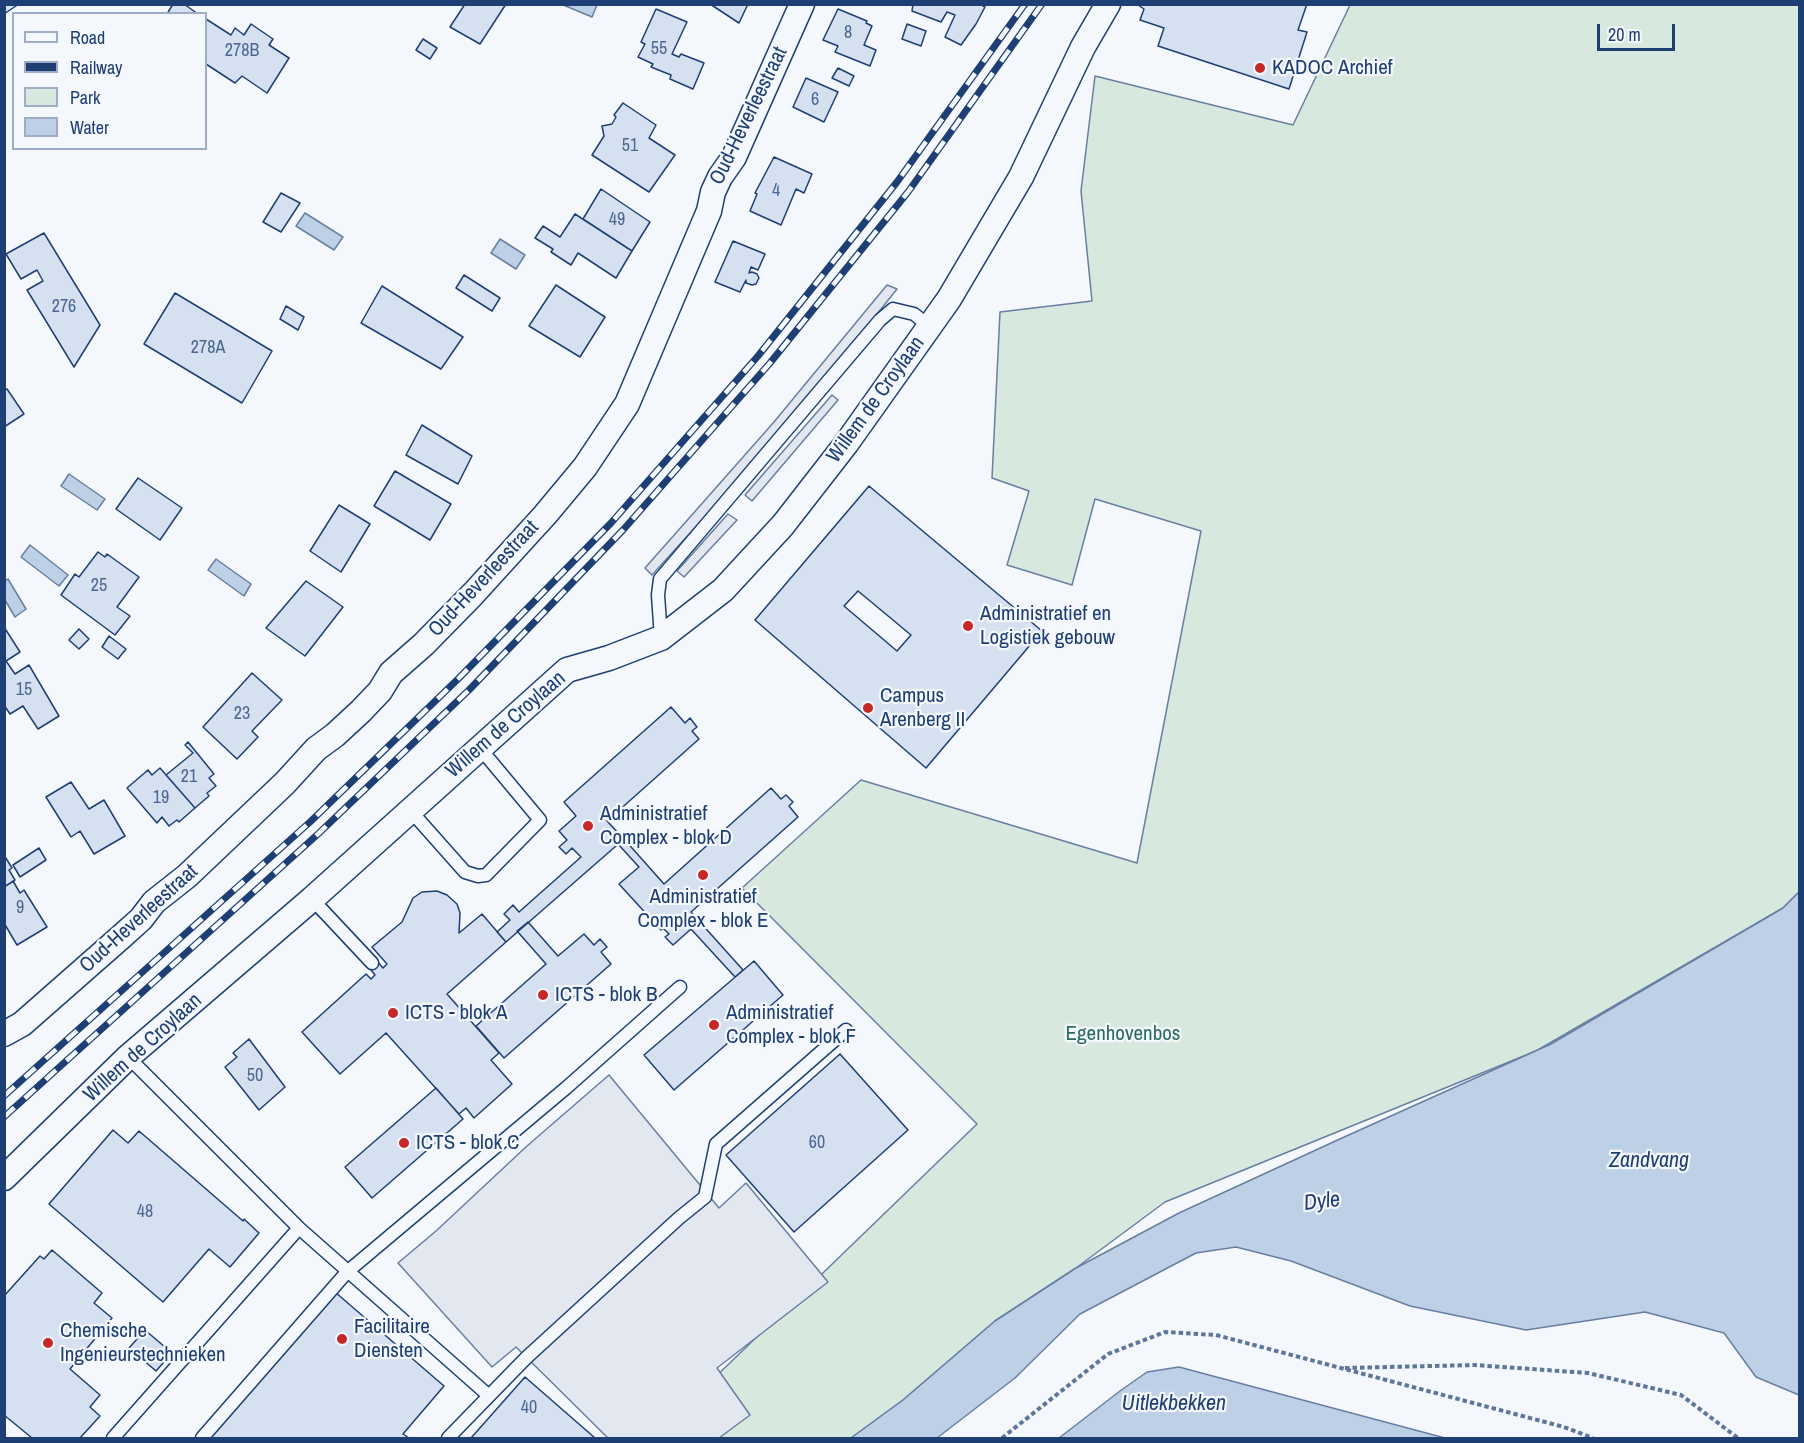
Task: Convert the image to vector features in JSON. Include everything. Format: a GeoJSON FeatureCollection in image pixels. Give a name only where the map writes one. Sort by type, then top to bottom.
{"type":"FeatureCollection","features":[{"type":"Feature","properties":{"kind":"street","name":"Oud-Heverleestraat"},"geometry":{"type":"LineString","coordinates":[[4,1034],[22,1023],[141,919],[154,902],[187,876],[285,783],[316,749],[361,711],[380,691],[391,673],[424,644],[473,594],[585,467],[627,404],[710,211],[713,192],[734,157],[802,4]]}},
{"type":"Feature","properties":{"kind":"street","name":"Willem de Croylaan"},"geometry":{"type":"LineString","coordinates":[[4,1178],[128,1057],[312,899],[567,670],[609,658],[661,638],[723,590],[783,525],[846,444],[948,299],[1021,177],[1083,47],[1108,4]]}},
{"type":"Feature","properties":{"kind":"lane"},"geometry":{"type":"LineString","coordinates":[[661,638],[658,595],[660,579],[880,320],[893,309],[914,314],[929,326]]}},
{"type":"Feature","properties":{"kind":"lane"},"geometry":{"type":"LineString","coordinates":[[410,810],[465,872],[478,876],[486,875],[540,820],[479,747]]}},
{"type":"Feature","properties":{"kind":"lane"},"geometry":{"type":"LineString","coordinates":[[312,899],[372,963]]}},
{"type":"Feature","properties":{"kind":"lane"},"geometry":{"type":"LineString","coordinates":[[202,1438],[347,1272],[566,1088],[680,987]]}},
{"type":"Feature","properties":{"kind":"lane"},"geometry":{"type":"LineString","coordinates":[[448,1438],[488,1395],[628,1264],[705,1197],[716,1144],[846,1030]]}},
{"type":"Feature","properties":{"kind":"lane"},"geometry":{"type":"LineString","coordinates":[[128,1057],[299,1228],[488,1395]]}},
{"type":"Feature","properties":{"kind":"lane"},"geometry":{"type":"LineString","coordinates":[[113,1438],[299,1228]]}},
{"type":"Feature","properties":{"kind":"path"},"geometry":{"type":"LineString","coordinates":[[1002,1438],[1108,1354],[1165,1332],[1216,1335],[1564,1427],[1593,1438]]}},
{"type":"Feature","properties":{"kind":"path"},"geometry":{"type":"LineString","coordinates":[[1340,1368],[1476,1365],[1588,1373],[1681,1395],[1738,1438]]}},
{"type":"Feature","properties":{"kind":"green space","name":"Egenhovenbos"},"geometry":{"type":"Polygon","coordinates":[[[1350,5],[1799,5],[1799,892],[1783,908],[1536,1051],[1165,1202],[1076,1268],[995,1321],[903,1400],[851,1438],[656,1438],[706,1386],[977,1124],[742,888],[861,780],[1137,863],[1201,531],[1095,499],[1072,585],[1007,565],[1029,491],[992,478],[1000,312],[1092,301],[1081,191],[1095,76],[1293,125],[1350,5]]]}},
{"type":"Feature","properties":{"kind":"shaded area"},"geometry":{"type":"Polygon","coordinates":[[[887,285],[897,289],[845,354],[652,575],[645,568],[774,422],[887,285]]]}},
{"type":"Feature","properties":{"kind":"shaded area"},"geometry":{"type":"Polygon","coordinates":[[[832,395],[838,400],[752,501],[745,495],[832,395]]]}},
{"type":"Feature","properties":{"kind":"shaded area"},"geometry":{"type":"Polygon","coordinates":[[[728,514],[737,520],[684,577],[677,571],[728,514]]]}},
{"type":"Feature","properties":{"kind":"shaded area"},"geometry":{"type":"Polygon","coordinates":[[[609,1075],[719,1208],[746,1183],[828,1282],[717,1368],[750,1415],[719,1438],[608,1438],[516,1347],[492,1367],[398,1263],[609,1075]]]}},
{"type":"Feature","properties":{"kind":"water"},"geometry":{"type":"Polygon","coordinates":[[[561,4],[597,4],[597,5],[592,17],[561,4]]]}},
{"type":"Feature","properties":{"kind":"water"},"geometry":{"type":"Polygon","coordinates":[[[305,213],[343,237],[334,250],[296,226],[305,213]]]}},
{"type":"Feature","properties":{"kind":"water"},"geometry":{"type":"Polygon","coordinates":[[[500,239],[525,255],[516,269],[491,253],[500,239]]]}},
{"type":"Feature","properties":{"kind":"water"},"geometry":{"type":"Polygon","coordinates":[[[69,474],[105,499],[97,510],[61,486],[69,474]]]}},
{"type":"Feature","properties":{"kind":"water"},"geometry":{"type":"Polygon","coordinates":[[[30,545],[68,575],[59,586],[21,557],[30,545]]]}},
{"type":"Feature","properties":{"kind":"water"},"geometry":{"type":"Polygon","coordinates":[[[216,559],[251,584],[244,596],[208,570],[216,559]]]}},
{"type":"Feature","properties":{"kind":"water"},"geometry":{"type":"Polygon","coordinates":[[[8,579],[26,609],[15,617],[5,600],[5,581],[8,579]]]}},
{"type":"Feature","properties":{"kind":"water","name":"Zandvang"},"geometry":{"type":"Polygon","coordinates":[[[1799,892],[1799,1395],[1756,1377],[1724,1333],[1645,1312],[1526,1330],[1410,1306],[1291,1261],[1236,1247],[1196,1253],[1080,1314],[1015,1378],[937,1438],[851,1438],[903,1400],[995,1321],[1076,1268],[1179,1213],[1551,1044],[1783,908],[1799,892]]]}},
{"type":"Feature","properties":{"kind":"water","name":"Uitlekbekken"},"geometry":{"type":"Polygon","coordinates":[[[1179,1367],[1445,1438],[1059,1438],[1147,1372],[1179,1367]]]}},
{"type":"Feature","properties":{"kind":"building"},"geometry":{"type":"Polygon","coordinates":[[[4,4],[19,4],[4,14],[4,4]]]}},
{"type":"Feature","properties":{"kind":"building"},"geometry":{"type":"Polygon","coordinates":[[[173,4],[184,4],[195,12],[168,12],[173,4]]]}},
{"type":"Feature","properties":{"kind":"building"},"geometry":{"type":"Polygon","coordinates":[[[465,4],[506,4],[480,44],[450,27],[465,4]]]}},
{"type":"Feature","properties":{"kind":"building"},"geometry":{"type":"Polygon","coordinates":[[[710,4],[748,4],[739,23],[710,4]]]}},
{"type":"Feature","properties":{"kind":"building"},"geometry":{"type":"Polygon","coordinates":[[[913,4],[980,4],[985,7],[961,45],[945,37],[955,15],[947,12],[941,22],[912,11],[913,4]]]}},
{"type":"Feature","properties":{"kind":"building","name":"KADOC Archief"},"geometry":{"type":"Polygon","coordinates":[[[1307,4],[1298,30],[1307,32],[1289,89],[1158,46],[1164,28],[1140,20],[1144,9],[1138,5],[1307,4]]]}},
{"type":"Feature","properties":{"kind":"building"},"geometry":{"type":"Polygon","coordinates":[[[656,9],[687,22],[672,54],[679,57],[681,54],[704,63],[693,89],[670,79],[671,75],[651,67],[653,64],[638,57],[645,44],[641,42],[656,9]]]}},
{"type":"Feature","properties":{"kind":"building"},"geometry":{"type":"Polygon","coordinates":[[[838,9],[867,21],[866,23],[872,26],[864,45],[876,50],[870,66],[835,52],[838,46],[823,40],[838,9]]]}},
{"type":"Feature","properties":{"kind":"building"},"geometry":{"type":"Polygon","coordinates":[[[207,20],[231,35],[235,28],[244,35],[251,24],[273,39],[269,45],[289,58],[267,93],[242,76],[235,83],[207,65],[207,20]]]}},
{"type":"Feature","properties":{"kind":"building"},"geometry":{"type":"Polygon","coordinates":[[[907,24],[926,31],[921,46],[902,39],[907,24]]]}},
{"type":"Feature","properties":{"kind":"building"},"geometry":{"type":"Polygon","coordinates":[[[423,39],[437,48],[430,59],[416,50],[423,39]]]}},
{"type":"Feature","properties":{"kind":"building"},"geometry":{"type":"Polygon","coordinates":[[[838,68],[854,76],[849,86],[832,78],[838,68]]]}},
{"type":"Feature","properties":{"kind":"building"},"geometry":{"type":"Polygon","coordinates":[[[806,78],[838,92],[824,122],[793,107],[806,78]]]}},
{"type":"Feature","properties":{"kind":"building"},"geometry":{"type":"Polygon","coordinates":[[[623,103],[656,125],[649,138],[675,155],[649,192],[592,155],[604,136],[602,126],[612,124],[616,117],[614,115],[623,103]]]}},
{"type":"Feature","properties":{"kind":"building"},"geometry":{"type":"Polygon","coordinates":[[[774,157],[812,174],[804,193],[796,189],[781,225],[750,211],[757,194],[755,193],[774,157]]]}},
{"type":"Feature","properties":{"kind":"building"},"geometry":{"type":"Polygon","coordinates":[[[601,189],[650,222],[632,251],[583,219],[601,189]]]}},
{"type":"Feature","properties":{"kind":"building"},"geometry":{"type":"Polygon","coordinates":[[[281,193],[300,203],[281,232],[263,222],[281,193]]]}},
{"type":"Feature","properties":{"kind":"building"},"geometry":{"type":"Polygon","coordinates":[[[575,214],[632,251],[616,278],[578,253],[571,265],[551,252],[553,249],[535,238],[543,226],[560,237],[575,214]]]}},
{"type":"Feature","properties":{"kind":"building"},"geometry":{"type":"Polygon","coordinates":[[[44,233],[100,325],[74,367],[27,290],[43,281],[37,270],[21,279],[6,254],[44,233]]]}},
{"type":"Feature","properties":{"kind":"building"},"geometry":{"type":"Polygon","coordinates":[[[733,241],[765,254],[758,270],[751,267],[749,273],[757,274],[759,278],[756,284],[746,283],[746,280],[740,292],[715,282],[733,241]]]}},
{"type":"Feature","properties":{"kind":"building"},"geometry":{"type":"Polygon","coordinates":[[[464,275],[500,298],[492,311],[456,288],[464,275]]]}},
{"type":"Feature","properties":{"kind":"building"},"geometry":{"type":"Polygon","coordinates":[[[556,285],[605,317],[580,357],[529,326],[556,285]]]}},
{"type":"Feature","properties":{"kind":"building"},"geometry":{"type":"Polygon","coordinates":[[[382,286],[463,337],[441,369],[361,323],[382,286]]]}},
{"type":"Feature","properties":{"kind":"building"},"geometry":{"type":"Polygon","coordinates":[[[175,293],[272,351],[242,403],[144,344],[175,293]]]}},
{"type":"Feature","properties":{"kind":"building"},"geometry":{"type":"Polygon","coordinates":[[[286,306],[304,317],[298,330],[280,319],[286,306]]]}},
{"type":"Feature","properties":{"kind":"building"},"geometry":{"type":"Polygon","coordinates":[[[7,389],[24,414],[4,427],[4,390],[7,389]]]}},
{"type":"Feature","properties":{"kind":"building"},"geometry":{"type":"Polygon","coordinates":[[[422,425],[472,456],[458,484],[406,455],[422,425]]]}},
{"type":"Feature","properties":{"kind":"building"},"geometry":{"type":"Polygon","coordinates":[[[395,471],[451,504],[430,540],[374,506],[395,471]]]}},
{"type":"Feature","properties":{"kind":"building"},"geometry":{"type":"Polygon","coordinates":[[[138,478],[182,508],[160,540],[116,509],[138,478]]]}},
{"type":"Feature","properties":{"kind":"building","name":"Administratief en Logistiek gebouw"},"geometry":{"type":"Polygon","coordinates":[[[869,486],[1042,631],[926,768],[755,620],[869,486]],[[858,591],[844,606],[897,651],[911,635],[858,591]]]}},
{"type":"Feature","properties":{"kind":"building"},"geometry":{"type":"Polygon","coordinates":[[[339,505],[370,524],[341,572],[310,551],[339,505]]]}},
{"type":"Feature","properties":{"kind":"building"},"geometry":{"type":"Polygon","coordinates":[[[98,552],[105,557],[107,554],[139,577],[117,607],[130,616],[115,635],[61,595],[75,574],[79,577],[98,552]]]}},
{"type":"Feature","properties":{"kind":"building"},"geometry":{"type":"Polygon","coordinates":[[[306,581],[343,607],[305,656],[266,628],[306,581]]]}},
{"type":"Feature","properties":{"kind":"building"},"geometry":{"type":"Polygon","coordinates":[[[4,627],[20,652],[6,661],[15,674],[29,665],[59,716],[38,729],[23,706],[10,714],[4,705],[4,627]]]}},
{"type":"Feature","properties":{"kind":"building"},"geometry":{"type":"Polygon","coordinates":[[[79,629],[89,639],[79,649],[69,640],[79,629]]]}},
{"type":"Feature","properties":{"kind":"building"},"geometry":{"type":"Polygon","coordinates":[[[109,636],[126,649],[118,659],[102,647],[109,636]]]}},
{"type":"Feature","properties":{"kind":"building"},"geometry":{"type":"Polygon","coordinates":[[[252,673],[282,700],[252,731],[258,737],[237,759],[203,727],[252,673]]]}},
{"type":"Feature","properties":{"kind":"building","name":"Administratief Complex - blok D"},"geometry":{"type":"Polygon","coordinates":[[[671,707],[685,723],[690,718],[697,727],[692,731],[699,739],[607,821],[624,839],[506,942],[497,932],[510,920],[504,914],[513,905],[519,912],[581,857],[572,848],[566,854],[559,847],[567,840],[559,831],[576,816],[564,802],[671,707]]]}},
{"type":"Feature","properties":{"kind":"building"},"geometry":{"type":"Polygon","coordinates":[[[188,742],[214,774],[209,778],[216,786],[207,793],[209,796],[195,808],[166,775],[193,753],[185,745],[188,742]]]}},
{"type":"Feature","properties":{"kind":"building"},"geometry":{"type":"Polygon","coordinates":[[[160,768],[195,808],[179,822],[177,820],[169,826],[162,817],[157,823],[127,788],[148,770],[152,775],[160,768]]]}},
{"type":"Feature","properties":{"kind":"building"},"geometry":{"type":"Polygon","coordinates":[[[71,782],[89,809],[104,800],[125,836],[94,854],[80,831],[71,837],[46,797],[71,782]]]}},
{"type":"Feature","properties":{"kind":"building","name":"Administratief Complex - blok E"},"geometry":{"type":"Polygon","coordinates":[[[771,788],[781,799],[786,795],[793,802],[789,806],[798,817],[691,912],[743,970],[735,977],[691,929],[673,945],[665,937],[669,934],[663,928],[661,930],[619,884],[639,867],[618,844],[624,839],[664,884],[771,788]]]}},
{"type":"Feature","properties":{"kind":"building"},"geometry":{"type":"Polygon","coordinates":[[[39,848],[46,860],[20,877],[13,865],[39,848]]]}},
{"type":"Feature","properties":{"kind":"building"},"geometry":{"type":"Polygon","coordinates":[[[4,855],[12,868],[9,870],[15,880],[4,887],[4,855]]]}},
{"type":"Feature","properties":{"kind":"building"},"geometry":{"type":"Polygon","coordinates":[[[13,881],[20,893],[24,890],[47,927],[17,945],[4,923],[4,887],[13,881]]]}},
{"type":"Feature","properties":{"kind":"building","name":"ICTS - blok A"},"geometry":{"type":"Polygon","coordinates":[[[437,891],[447,895],[457,904],[460,913],[459,933],[482,914],[506,942],[447,994],[499,1053],[491,1060],[512,1084],[474,1118],[466,1108],[459,1114],[386,1033],[340,1074],[302,1032],[366,974],[371,979],[375,975],[368,966],[376,960],[383,968],[387,964],[372,947],[402,922],[413,898],[422,892],[437,891]]]}},
{"type":"Feature","properties":{"kind":"building","name":"ICTS - blok B"},"geometry":{"type":"Polygon","coordinates":[[[528,922],[558,956],[584,934],[594,945],[600,939],[607,947],[601,952],[611,964],[504,1058],[476,1026],[546,964],[517,931],[528,922]]]}},
{"type":"Feature","properties":{"kind":"building","name":"Administratief Complex - blok F"},"geometry":{"type":"Polygon","coordinates":[[[754,961],[783,995],[674,1090],[644,1055],[754,961]]]}},
{"type":"Feature","properties":{"kind":"building"},"geometry":{"type":"Polygon","coordinates":[[[249,1039],[285,1087],[259,1110],[225,1067],[237,1057],[233,1053],[249,1039]]]}},
{"type":"Feature","properties":{"kind":"building"},"geometry":{"type":"Polygon","coordinates":[[[840,1054],[908,1130],[794,1232],[726,1155],[840,1054]]]}},
{"type":"Feature","properties":{"kind":"building","name":"ICTS - blok C"},"geometry":{"type":"Polygon","coordinates":[[[436,1088],[463,1119],[372,1198],[345,1167],[436,1088]]]}},
{"type":"Feature","properties":{"kind":"building"},"geometry":{"type":"Polygon","coordinates":[[[113,1130],[128,1143],[139,1131],[259,1233],[230,1267],[209,1249],[163,1302],[49,1204],[113,1130]]]}},
{"type":"Feature","properties":{"kind":"building","name":"Chemische Ingenieurstechnieken"},"geometry":{"type":"Polygon","coordinates":[[[52,1250],[102,1293],[94,1303],[112,1318],[70,1369],[100,1395],[90,1407],[100,1416],[80,1438],[32,1438],[4,1415],[4,1296],[40,1256],[44,1259],[52,1250]]]}},
{"type":"Feature","properties":{"kind":"building","name":"Facilitaire Diensten"},"geometry":{"type":"Polygon","coordinates":[[[335,1292],[444,1386],[403,1434],[409,1438],[208,1438],[335,1292]]]}},
{"type":"Feature","properties":{"kind":"building"},"geometry":{"type":"Polygon","coordinates":[[[145,1330],[172,1353],[156,1371],[129,1348],[145,1330]]]}},
{"type":"Feature","properties":{"kind":"building"},"geometry":{"type":"Polygon","coordinates":[[[525,1377],[595,1438],[471,1438],[525,1377]]]}},
{"type":"Feature","properties":{"kind":"railway"},"geometry":{"type":"LineString","coordinates":[[4,1096],[310,822],[458,679],[611,523],[758,356],[897,182],[1025,4]]}},
{"type":"Feature","properties":{"kind":"railway"},"geometry":{"type":"LineString","coordinates":[[4,1117],[318,834],[469,690],[623,530],[770,363],[908,192],[1042,4]]}},
{"type":"Feature","properties":{"kind":"place","name":"KADOC Archief"},"geometry":{"type":"Point","coordinates":[1260,68]}},
{"type":"Feature","properties":{"kind":"place","name":"Administratief en Logistiek gebouw"},"geometry":{"type":"Point","coordinates":[968,626]}},
{"type":"Feature","properties":{"kind":"place","name":"Campus Arenberg II"},"geometry":{"type":"Point","coordinates":[868,708]}},
{"type":"Feature","properties":{"kind":"place","name":"Administratief Complex - blok D"},"geometry":{"type":"Point","coordinates":[588,826]}},
{"type":"Feature","properties":{"kind":"place","name":"Administratief Complex - blok E"},"geometry":{"type":"Point","coordinates":[703,875]}},
{"type":"Feature","properties":{"kind":"place","name":"ICTS - blok B"},"geometry":{"type":"Point","coordinates":[543,995]}},
{"type":"Feature","properties":{"kind":"place","name":"ICTS - blok A"},"geometry":{"type":"Point","coordinates":[393,1013]}},
{"type":"Feature","properties":{"kind":"place","name":"Administratief Complex - blok F"},"geometry":{"type":"Point","coordinates":[714,1025]}},
{"type":"Feature","properties":{"kind":"place","name":"ICTS - blok C"},"geometry":{"type":"Point","coordinates":[404,1143]}},
{"type":"Feature","properties":{"kind":"place","name":"Facilitaire Diensten"},"geometry":{"type":"Point","coordinates":[342,1339]}},
{"type":"Feature","properties":{"kind":"place","name":"Chemische Ingenieurstechnieken"},"geometry":{"type":"Point","coordinates":[48,1343]}},
{"type":"Feature","properties":{"kind":"water label","name":"Dyle"},"geometry":{"type":"Point","coordinates":[1322,1202]}}]}
